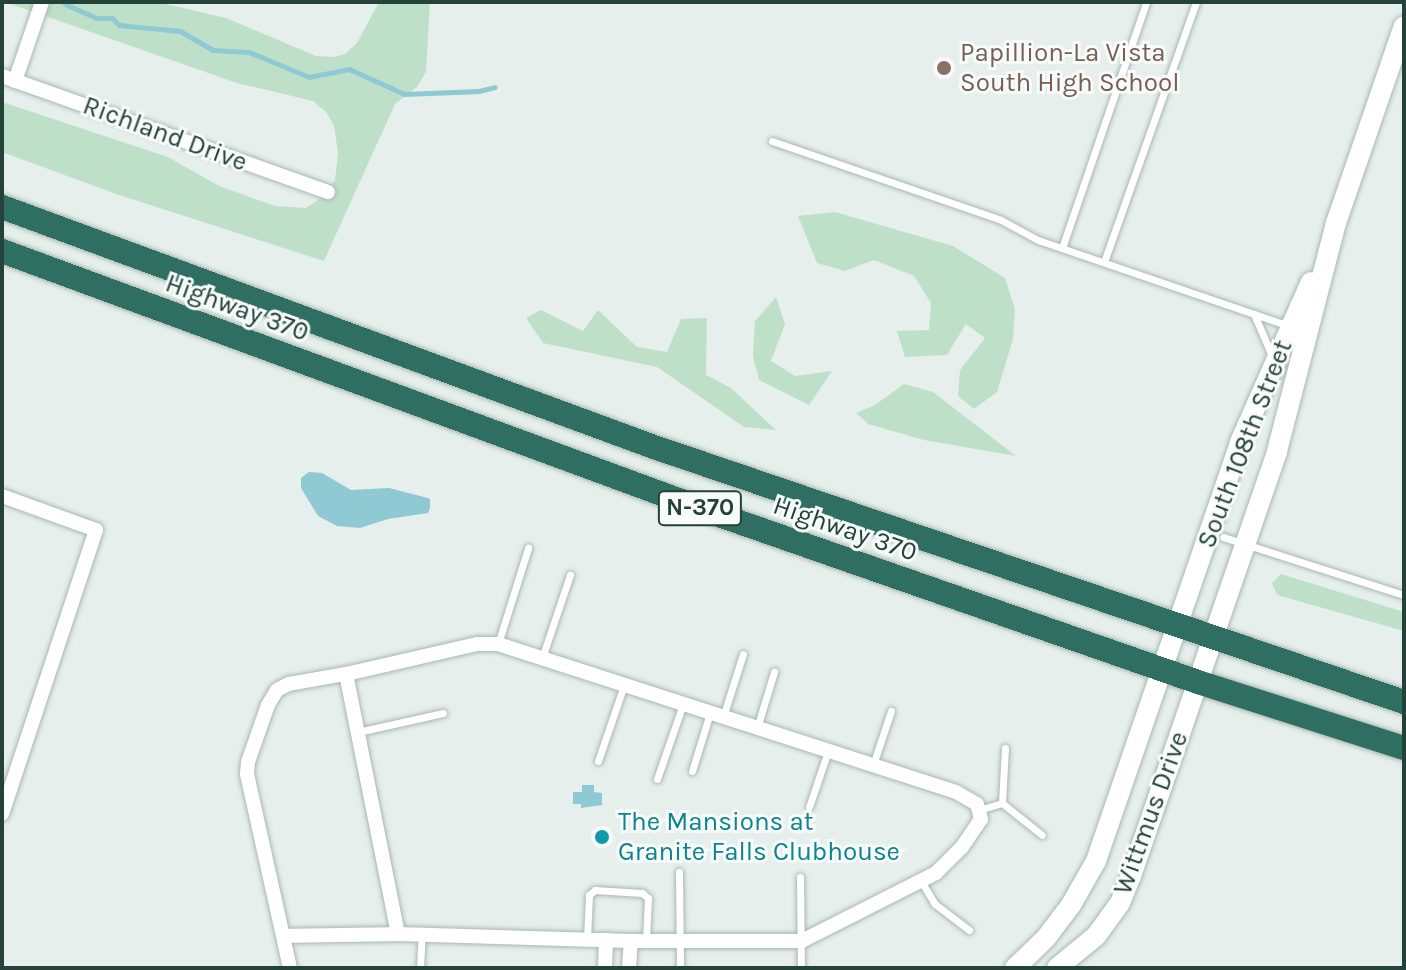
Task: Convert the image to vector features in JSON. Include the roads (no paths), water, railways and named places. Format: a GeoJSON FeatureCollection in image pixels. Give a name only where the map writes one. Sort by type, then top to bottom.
{"type":"FeatureCollection","features":[{"type":"Feature","properties":{"kind":"highway","name":"Highway 370"},"geometry":{"type":"LineString","coordinates":[[2,207],[654,447],[1404,702]]}},
{"type":"Feature","properties":{"kind":"highway","name":"Highway 370"},"geometry":{"type":"LineString","coordinates":[[2,251],[719,515],[1198,682],[1404,748]]}},
{"type":"Feature","properties":{"kind":"street"},"geometry":{"type":"LineString","coordinates":[[8,78],[42,2]]}},
{"type":"Feature","properties":{"kind":"street","name":"South 108th Street"},"geometry":{"type":"LineString","coordinates":[[1212,639],[1277,451],[1336,223],[1404,26]]}},
{"type":"Feature","properties":{"kind":"street","name":"Richland Drive"},"geometry":{"type":"LineString","coordinates":[[8,78],[328,192]]}},
{"type":"Feature","properties":{"kind":"street","name":"South 108th Street"},"geometry":{"type":"LineString","coordinates":[[1163,668],[1240,442],[1336,223]]}},
{"type":"Feature","properties":{"kind":"street"},"geometry":{"type":"LineString","coordinates":[[2,496],[96,530],[5,794],[2,814]]}},
{"type":"Feature","properties":{"kind":"street","name":"Wittmus Drive"},"geometry":{"type":"LineString","coordinates":[[1057,968],[1096,936],[1120,903],[1212,639]]}},
{"type":"Feature","properties":{"kind":"street"},"geometry":{"type":"LineString","coordinates":[[284,936],[398,934],[631,941],[802,941],[936,873],[962,847],[981,819],[977,804],[956,792],[498,644],[477,644],[277,690],[268,705],[248,762],[247,774],[290,968]]}},
{"type":"Feature","properties":{"kind":"street","name":"Wittmus Drive"},"geometry":{"type":"LineString","coordinates":[[1015,968],[1063,916],[1096,861],[1163,668]]}},
{"type":"Feature","properties":{"kind":"street"},"geometry":{"type":"LineString","coordinates":[[346,674],[398,934]]}},
{"type":"Feature","properties":{"kind":"street"},"geometry":{"type":"LineString","coordinates":[[605,968],[606,940]]}},
{"type":"Feature","properties":{"kind":"street"},"geometry":{"type":"LineString","coordinates":[[629,968],[631,941]]}},
{"type":"Feature","properties":{"kind":"lane"},"geometry":{"type":"LineString","coordinates":[[1062,248],[1146,2]]}},
{"type":"Feature","properties":{"kind":"lane"},"geometry":{"type":"LineString","coordinates":[[1104,262],[1196,2]]}},
{"type":"Feature","properties":{"kind":"lane"},"geometry":{"type":"LineString","coordinates":[[772,141],[1001,220],[1062,248],[1281,323],[1296,314]]}},
{"type":"Feature","properties":{"kind":"lane"},"geometry":{"type":"LineString","coordinates":[[1254,314],[1267,340],[1273,368]]}},
{"type":"Feature","properties":{"kind":"lane"},"geometry":{"type":"LineString","coordinates":[[1223,537],[1404,595]]}},
{"type":"Feature","properties":{"kind":"lane"},"geometry":{"type":"LineString","coordinates":[[498,644],[528,548]]}},
{"type":"Feature","properties":{"kind":"lane"},"geometry":{"type":"LineString","coordinates":[[542,658],[570,575]]}},
{"type":"Feature","properties":{"kind":"lane"},"geometry":{"type":"LineString","coordinates":[[692,771],[743,654]]}},
{"type":"Feature","properties":{"kind":"lane"},"geometry":{"type":"LineString","coordinates":[[757,728],[774,672]]}},
{"type":"Feature","properties":{"kind":"lane"},"geometry":{"type":"LineString","coordinates":[[598,761],[624,685]]}},
{"type":"Feature","properties":{"kind":"lane"},"geometry":{"type":"LineString","coordinates":[[657,779],[683,704]]}},
{"type":"Feature","properties":{"kind":"lane"},"geometry":{"type":"LineString","coordinates":[[873,765],[891,711]]}},
{"type":"Feature","properties":{"kind":"lane"},"geometry":{"type":"LineString","coordinates":[[358,732],[443,713]]}},
{"type":"Feature","properties":{"kind":"lane"},"geometry":{"type":"LineString","coordinates":[[1002,803],[1005,748]]}},
{"type":"Feature","properties":{"kind":"lane"},"geometry":{"type":"LineString","coordinates":[[809,807],[828,751]]}},
{"type":"Feature","properties":{"kind":"lane"},"geometry":{"type":"LineString","coordinates":[[979,810],[1002,803]]}},
{"type":"Feature","properties":{"kind":"lane"},"geometry":{"type":"LineString","coordinates":[[1002,803],[1042,835]]}},
{"type":"Feature","properties":{"kind":"lane"},"geometry":{"type":"LineString","coordinates":[[679,872],[680,968]]}},
{"type":"Feature","properties":{"kind":"lane"},"geometry":{"type":"LineString","coordinates":[[800,877],[801,968]]}},
{"type":"Feature","properties":{"kind":"lane"},"geometry":{"type":"LineString","coordinates":[[921,881],[935,904],[969,930]]}},
{"type":"Feature","properties":{"kind":"lane"},"geometry":{"type":"LineString","coordinates":[[587,940],[589,895],[595,890],[642,893],[648,898],[646,941]]}},
{"type":"Feature","properties":{"kind":"lane"},"geometry":{"type":"LineString","coordinates":[[420,968],[422,935]]}},
{"type":"Feature","properties":{"kind":"water"},"geometry":{"type":"Polygon","coordinates":[[[309,472],[322,473],[351,490],[389,488],[424,497],[430,499],[430,508],[428,513],[388,519],[360,528],[337,526],[318,516],[301,488],[301,478],[309,472]]]}},
{"type":"Feature","properties":{"kind":"water"},"geometry":{"type":"Polygon","coordinates":[[[582,785],[594,785],[594,792],[602,793],[602,805],[581,808],[581,804],[573,804],[573,792],[582,792],[582,785]]]}},
{"type":"Feature","properties":{"kind":"waterway"},"geometry":{"type":"LineString","coordinates":[[65,4],[96,18],[112,18],[119,25],[180,31],[213,50],[249,52],[309,77],[349,69],[404,94],[479,91],[495,87]]}},
{"type":"Feature","properties":{"kind":"place","name":"Papillion-La Vista South High School"},"geometry":{"type":"Point","coordinates":[944,68]}},
{"type":"Feature","properties":{"kind":"place","name":"The Mansions at Granite Falls Clubhouse"},"geometry":{"type":"Point","coordinates":[602,837]}}]}
